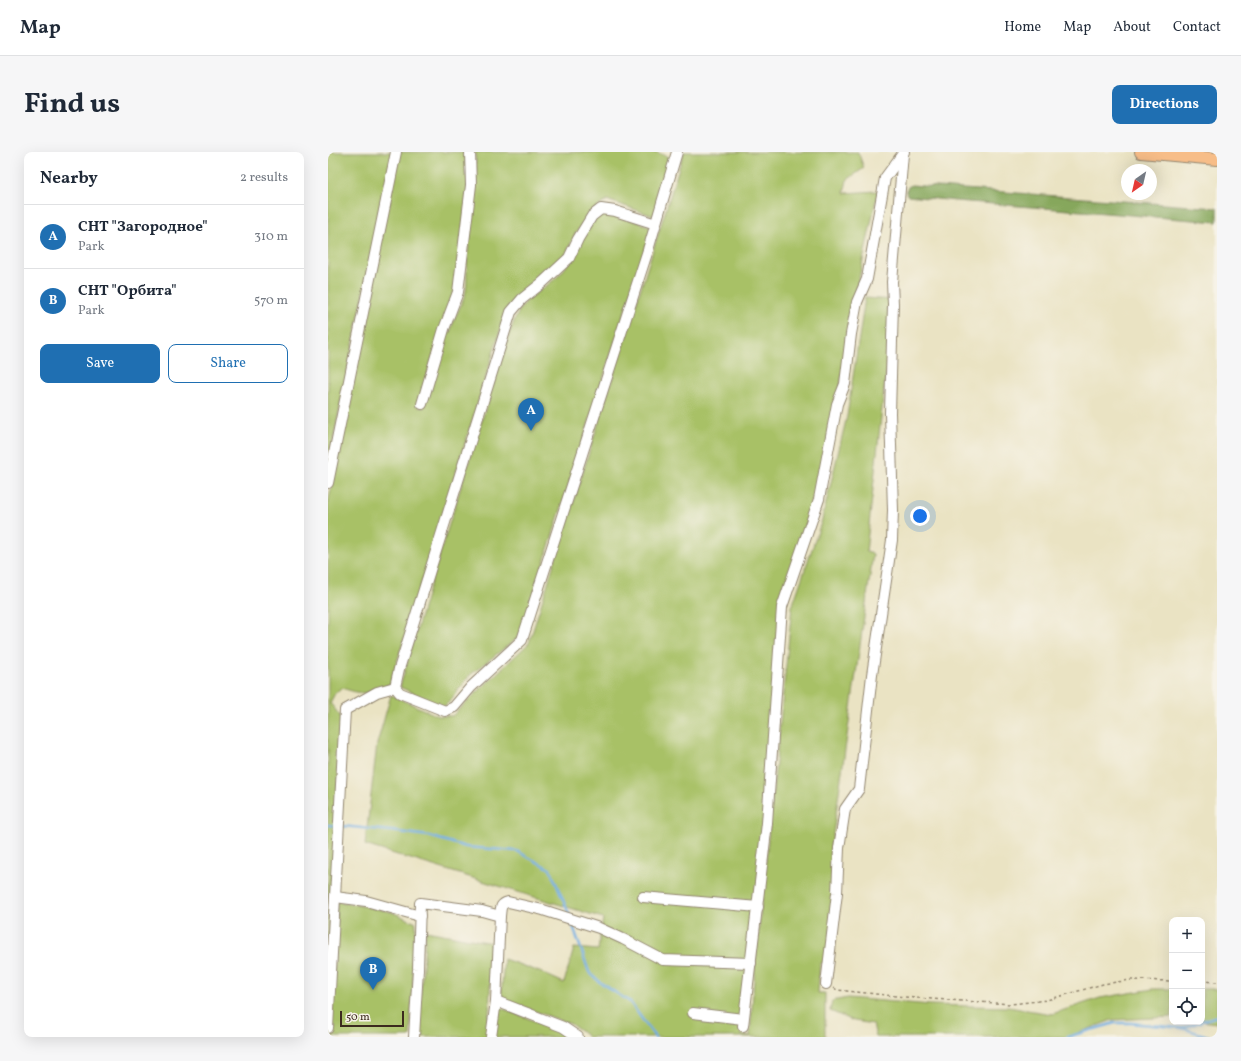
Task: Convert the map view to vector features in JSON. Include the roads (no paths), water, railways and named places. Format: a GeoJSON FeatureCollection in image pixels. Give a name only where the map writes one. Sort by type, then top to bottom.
{"type":"FeatureCollection","features":[{"type":"Feature","properties":{"kind":"main road"},"geometry":{"type":"LineString","coordinates":[[1140,152],[1217,159]]}},
{"type":"Feature","properties":{"kind":"lane"},"geometry":{"type":"LineString","coordinates":[[328,483],[396,152]]}},
{"type":"Feature","properties":{"kind":"lane"},"geometry":{"type":"LineString","coordinates":[[422,404],[444,329],[458,292],[472,185],[470,152]]}},
{"type":"Feature","properties":{"kind":"lane"},"geometry":{"type":"LineString","coordinates":[[394,687],[400,693],[445,710],[454,707],[471,687],[522,640],[656,224],[677,152]]}},
{"type":"Feature","properties":{"kind":"lane"},"geometry":{"type":"LineString","coordinates":[[693,1012],[743,1023],[767,823],[782,607],[819,499],[837,404],[844,384],[857,302],[867,279],[885,178],[902,152]]}},
{"type":"Feature","properties":{"kind":"lane"},"geometry":{"type":"LineString","coordinates":[[826,984],[837,893],[839,848],[845,809],[859,789],[872,675],[892,540],[893,510],[890,413],[893,304],[892,282],[902,152]]}},
{"type":"Feature","properties":{"kind":"lane"},"geometry":{"type":"LineString","coordinates":[[394,687],[511,312],[522,299],[569,258],[578,239],[592,216],[601,209],[615,211],[656,224]]}},
{"type":"Feature","properties":{"kind":"lane"},"geometry":{"type":"LineString","coordinates":[[328,1028],[346,710],[377,692],[394,687]]}},
{"type":"Feature","properties":{"kind":"lane"},"geometry":{"type":"LineString","coordinates":[[335,897],[366,900],[420,916]]}},
{"type":"Feature","properties":{"kind":"lane"},"geometry":{"type":"LineString","coordinates":[[643,897],[758,906]]}},
{"type":"Feature","properties":{"kind":"lane"},"geometry":{"type":"LineString","coordinates":[[492,1037],[496,1001],[500,916],[501,906],[503,903],[508,902],[543,910],[598,928],[663,960],[751,963]]}},
{"type":"Feature","properties":{"kind":"lane"},"geometry":{"type":"LineString","coordinates":[[414,1037],[420,903],[482,911],[500,916]]}},
{"type":"Feature","properties":{"kind":"lane"},"geometry":{"type":"LineString","coordinates":[[496,1001],[563,1026],[578,1037]]}},
{"type":"Feature","properties":{"kind":"waterway"},"geometry":{"type":"LineString","coordinates":[[328,825],[337,826]]}},
{"type":"Feature","properties":{"kind":"waterway"},"geometry":{"type":"LineString","coordinates":[[342,826],[429,836],[466,847],[517,851],[550,869],[569,914]]}},
{"type":"Feature","properties":{"kind":"waterway"},"geometry":{"type":"LineString","coordinates":[[572,923],[589,972],[601,983],[630,1002],[655,1037]]}},
{"type":"Feature","properties":{"kind":"waterway"},"geometry":{"type":"LineString","coordinates":[[1205,1020],[1217,1016]]}},
{"type":"Feature","properties":{"kind":"waterway"},"geometry":{"type":"LineString","coordinates":[[1067,1037],[1115,1023],[1182,1028],[1211,1037]]}},
{"type":"Feature","properties":{"kind":"waterway"},"geometry":{"type":"LineString","coordinates":[[1183,1028],[1192,1025]]}},
{"type":"Feature","properties":{"kind":"place","name":"СНТ \"Загородное\""},"geometry":{"type":"Point","coordinates":[531,431]}},
{"type":"Feature","properties":{"kind":"place","name":"CНТ \"Орбита\""},"geometry":{"type":"Point","coordinates":[373,990]}}]}
